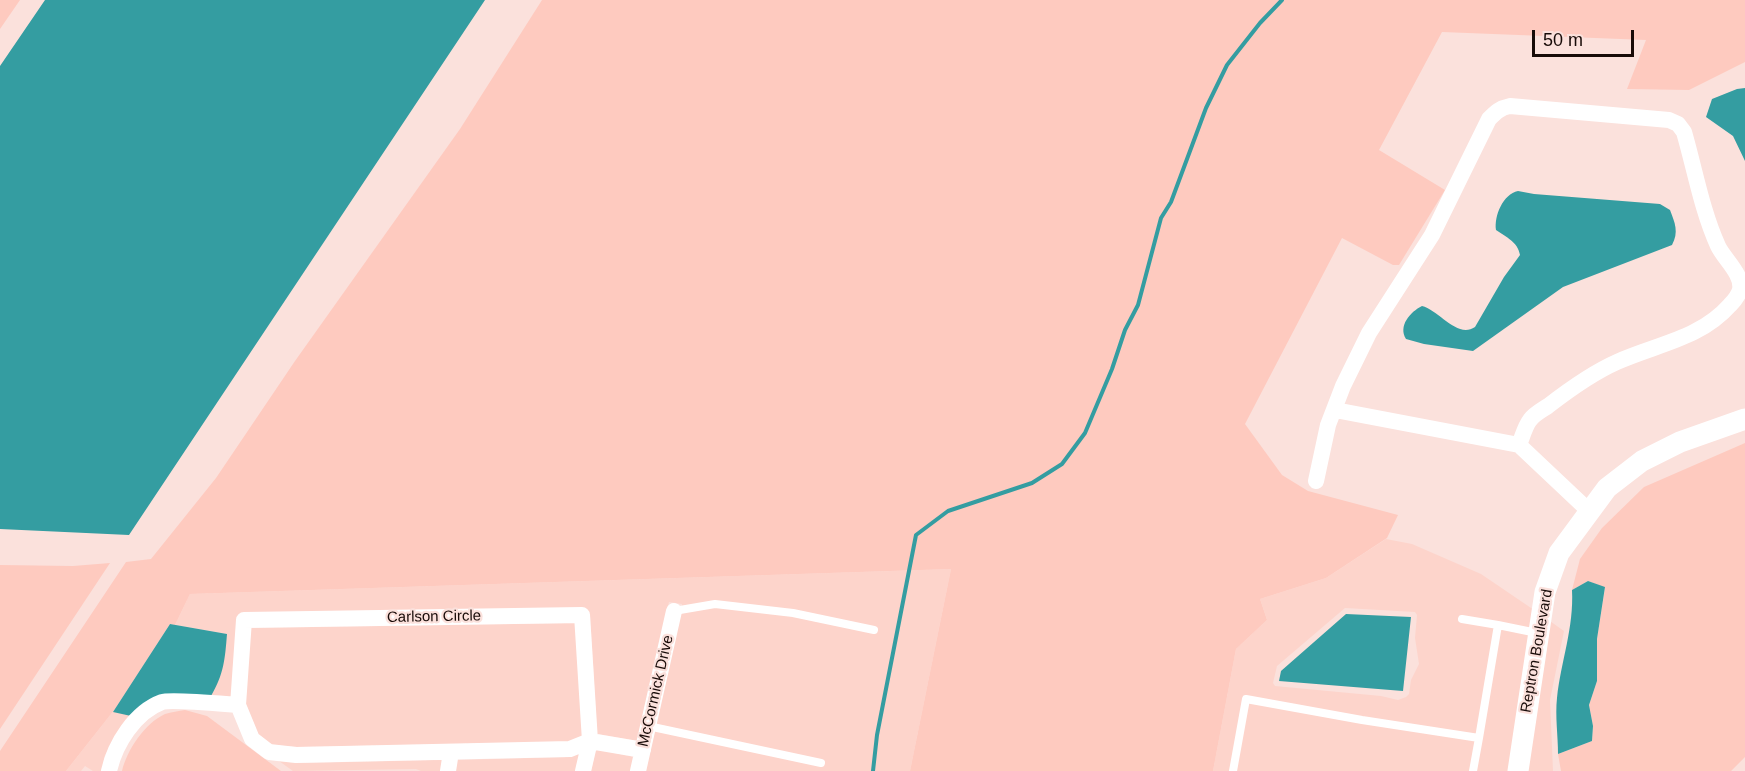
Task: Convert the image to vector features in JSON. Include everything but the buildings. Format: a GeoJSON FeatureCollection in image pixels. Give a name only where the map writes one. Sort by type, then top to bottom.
{"type":"FeatureCollection","features":[{"type":"Feature","properties":{"kind":"street"},"geometry":{"type":"LineString","coordinates":[[1316,481],[1328,425],[1343,386],[1369,333],[1432,235],[1489,119],[1501,107],[1669,120],[1678,124],[1684,132],[1713,234],[1721,253],[1732,266],[1739,280],[1740,289],[1735,300],[1705,328],[1615,363],[1584,379],[1529,420],[1519,445]]}},
{"type":"Feature","properties":{"kind":"street"},"geometry":{"type":"LineString","coordinates":[[1335,410],[1519,445],[1589,511]]}},
{"type":"Feature","properties":{"kind":"street","name":"Reptron Boulevard"},"geometry":{"type":"LineString","coordinates":[[1518,771],[1537,633],[1545,592],[1559,553],[1607,488],[1642,461],[1680,442],[1745,420]]}},
{"type":"Feature","properties":{"kind":"street","name":"McCormick Drive"},"geometry":{"type":"LineString","coordinates":[[638,771],[674,611]]}},
{"type":"Feature","properties":{"kind":"street","name":"Carlson Circle"},"geometry":{"type":"LineString","coordinates":[[583,771],[590,741],[582,615],[244,620],[238,705],[252,739],[269,752],[296,755],[570,749],[590,741],[643,750]]}},
{"type":"Feature","properties":{"kind":"street"},"geometry":{"type":"LineString","coordinates":[[109,771],[112,756],[126,733],[141,715],[163,701],[238,705]]}},
{"type":"Feature","properties":{"kind":"street"},"geometry":{"type":"LineString","coordinates":[[448,771],[451,752]]}},
{"type":"Feature","properties":{"kind":"lane"},"geometry":{"type":"LineString","coordinates":[[674,611],[715,604],[793,613],[874,630]]}},
{"type":"Feature","properties":{"kind":"lane"},"geometry":{"type":"LineString","coordinates":[[1462,619],[1537,633]]}},
{"type":"Feature","properties":{"kind":"lane"},"geometry":{"type":"LineString","coordinates":[[1473,771],[1498,625]]}},
{"type":"Feature","properties":{"kind":"lane"},"geometry":{"type":"LineString","coordinates":[[1233,771],[1246,699],[1479,738]]}},
{"type":"Feature","properties":{"kind":"lane"},"geometry":{"type":"LineString","coordinates":[[648,726],[822,763]]}},
{"type":"Feature","properties":{"kind":"shaded area"},"geometry":{"type":"Polygon","coordinates":[[[0,0],[20,0],[0,29],[0,0]]]}},
{"type":"Feature","properties":{"kind":"shaded area"},"geometry":{"type":"Polygon","coordinates":[[[542,0],[1745,0],[1745,62],[1689,90],[1627,89],[1646,40],[1442,32],[1379,150],[1445,190],[1399,265],[1393,265],[1342,238],[1245,424],[1282,475],[1308,491],[1398,515],[1387,538],[1326,578],[1260,599],[1267,620],[1236,649],[1213,771],[910,771],[951,569],[190,594],[175,625],[170,624],[115,709],[66,771],[0,771],[0,751],[126,562],[151,559],[216,478],[295,361],[460,129],[542,0]]]}},
{"type":"Feature","properties":{"kind":"shaded area"},"geometry":{"type":"Polygon","coordinates":[[[1745,443],[1745,757],[1731,771],[1561,771],[1558,754],[1592,741],[1593,726],[1589,705],[1597,681],[1597,639],[1605,588],[1588,581],[1572,590],[1580,559],[1602,528],[1644,487],[1745,443]]]}},
{"type":"Feature","properties":{"kind":"shaded area"},"geometry":{"type":"Polygon","coordinates":[[[1386,539],[1412,544],[1481,574],[1534,610],[1510,771],[1213,771],[1236,649],[1267,620],[1260,599],[1326,578],[1386,539]],[[1345,608],[1277,666],[1273,683],[1275,686],[1381,696],[1398,700],[1406,697],[1419,664],[1415,638],[1417,615],[1415,612],[1345,608]]]}},
{"type":"Feature","properties":{"kind":"shaded area"},"geometry":{"type":"Polygon","coordinates":[[[110,563],[0,729],[0,565],[73,566],[110,563]]]}},
{"type":"Feature","properties":{"kind":"shaded area"},"geometry":{"type":"Polygon","coordinates":[[[951,569],[910,771],[646,771],[682,604],[669,602],[637,741],[597,734],[590,614],[244,613],[231,697],[211,696],[227,634],[175,625],[190,594],[951,569]]]}},
{"type":"Feature","properties":{"kind":"shaded area"},"geometry":{"type":"Polygon","coordinates":[[[1547,619],[1564,631],[1550,700],[1553,771],[1525,771],[1547,619]]]}},
{"type":"Feature","properties":{"kind":"shaded area"},"geometry":{"type":"Polygon","coordinates":[[[576,623],[583,736],[569,742],[297,747],[272,745],[258,734],[245,703],[250,628],[576,623]]]}},
{"type":"Feature","properties":{"kind":"shaded area"},"geometry":{"type":"Polygon","coordinates":[[[185,710],[207,716],[281,771],[122,771],[133,746],[144,730],[165,714],[185,710]]]}},
{"type":"Feature","properties":{"kind":"shaded area"},"geometry":{"type":"Polygon","coordinates":[[[113,711],[131,716],[105,755],[102,771],[93,771],[85,766],[81,771],[66,771],[113,711]]]}},
{"type":"Feature","properties":{"kind":"shaded area"},"geometry":{"type":"Polygon","coordinates":[[[596,749],[634,757],[631,771],[591,771],[596,749]]]}},
{"type":"Feature","properties":{"kind":"shaded area"},"geometry":{"type":"Polygon","coordinates":[[[580,753],[576,771],[455,771],[457,760],[569,757],[580,753]]]}},
{"type":"Feature","properties":{"kind":"shaded area"},"geometry":{"type":"Polygon","coordinates":[[[443,760],[441,771],[416,769],[293,771],[279,761],[301,763],[443,760]]]}},
{"type":"Feature","properties":{"kind":"water"},"geometry":{"type":"Polygon","coordinates":[[[45,0],[485,0],[129,535],[0,529],[0,66],[45,0]]]}},
{"type":"Feature","properties":{"kind":"water"},"geometry":{"type":"Polygon","coordinates":[[[1745,88],[1745,161],[1733,136],[1706,117],[1712,99],[1745,88]]]}},
{"type":"Feature","properties":{"kind":"water"},"geometry":{"type":"Polygon","coordinates":[[[1518,191],[1660,204],[1670,210],[1676,228],[1674,240],[1672,245],[1563,287],[1473,351],[1406,339],[1404,324],[1413,312],[1422,306],[1455,327],[1468,330],[1475,327],[1504,277],[1520,255],[1514,243],[1496,230],[1501,206],[1508,196],[1518,191]]]}},
{"type":"Feature","properties":{"kind":"water"},"geometry":{"type":"Polygon","coordinates":[[[1588,581],[1605,587],[1597,639],[1597,681],[1589,705],[1593,726],[1592,741],[1558,754],[1557,698],[1571,618],[1572,590],[1588,581]]]}},
{"type":"Feature","properties":{"kind":"water"},"geometry":{"type":"Polygon","coordinates":[[[1346,614],[1411,617],[1403,691],[1279,681],[1281,671],[1346,614]]]}},
{"type":"Feature","properties":{"kind":"water"},"geometry":{"type":"Polygon","coordinates":[[[170,624],[227,634],[223,666],[219,681],[211,696],[131,716],[113,712],[170,624]]]}},
{"type":"Feature","properties":{"kind":"waterway"},"geometry":{"type":"LineString","coordinates":[[873,771],[877,735],[916,535],[948,511],[1032,483],[1062,464],[1085,433],[1112,369],[1125,330],[1138,305],[1161,218],[1171,202],[1206,108],[1227,65],[1260,23],[1282,0]]}}]}
